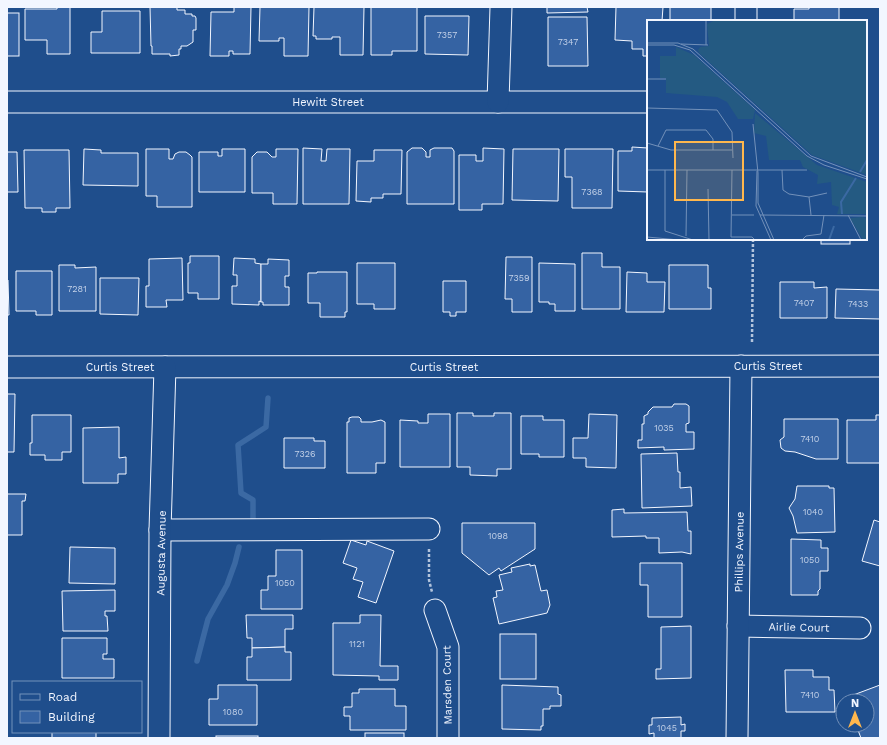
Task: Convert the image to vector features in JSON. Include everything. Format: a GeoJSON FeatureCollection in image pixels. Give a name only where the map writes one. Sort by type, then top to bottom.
{"type":"FeatureCollection","features":[{"type":"Feature","properties":{"kind":"street"},"geometry":{"type":"LineString","coordinates":[[498,102],[501,7]]}},
{"type":"Feature","properties":{"kind":"street"},"geometry":{"type":"LineString","coordinates":[[746,7],[746,20]]}},
{"type":"Feature","properties":{"kind":"street","name":"Hewitt Street"},"geometry":{"type":"LineString","coordinates":[[7,102],[647,102]]}},
{"type":"Feature","properties":{"kind":"street","name":"Phillips Avenue"},"geometry":{"type":"LineString","coordinates":[[736,738],[741,366]]}},
{"type":"Feature","properties":{"kind":"street","name":"Curtis Street"},"geometry":{"type":"LineString","coordinates":[[7,367],[880,366]]}},
{"type":"Feature","properties":{"kind":"street","name":"Augusta Avenue"},"geometry":{"type":"LineString","coordinates":[[159,738],[160,530],[165,367]]}},
{"type":"Feature","properties":{"kind":"street"},"geometry":{"type":"LineString","coordinates":[[160,530],[429,529]]}},
{"type":"Feature","properties":{"kind":"street","name":"Marsden Court"},"geometry":{"type":"LineString","coordinates":[[435,610],[448,647],[448,738]]}},
{"type":"Feature","properties":{"kind":"street","name":"Airlie Court"},"geometry":{"type":"LineString","coordinates":[[738,626],[860,628]]}},
{"type":"Feature","properties":{"kind":"path"},"geometry":{"type":"LineString","coordinates":[[752,342],[753,240]]}},
{"type":"Feature","properties":{"kind":"path"},"geometry":{"type":"LineString","coordinates":[[429,529],[429,580],[435,610]]}},
{"type":"Feature","properties":{"kind":"building"},"geometry":{"type":"Polygon","coordinates":[[[57,7],[70,7],[70,54],[47,54],[47,40],[25,40],[25,9],[57,9],[57,7]]]}},
{"type":"Feature","properties":{"kind":"building"},"geometry":{"type":"Polygon","coordinates":[[[150,7],[177,7],[177,10],[185,10],[185,14],[192,14],[192,16],[195,16],[196,30],[193,30],[193,42],[187,46],[181,46],[181,49],[179,49],[179,55],[170,56],[170,54],[152,54],[150,7]]]}},
{"type":"Feature","properties":{"kind":"building"},"geometry":{"type":"Polygon","coordinates":[[[234,7],[251,7],[250,54],[233,54],[233,51],[229,51],[229,56],[210,56],[211,12],[234,12],[234,7]]]}},
{"type":"Feature","properties":{"kind":"building"},"geometry":{"type":"Polygon","coordinates":[[[260,7],[309,7],[308,56],[284,56],[284,38],[279,38],[279,41],[259,41],[260,7]]]}},
{"type":"Feature","properties":{"kind":"building"},"geometry":{"type":"Polygon","coordinates":[[[314,7],[364,7],[363,55],[340,55],[340,37],[332,37],[332,39],[316,39],[316,36],[313,36],[314,7]]]}},
{"type":"Feature","properties":{"kind":"building"},"geometry":{"type":"Polygon","coordinates":[[[371,7],[417,7],[417,51],[392,51],[392,55],[371,55],[371,7]]]}},
{"type":"Feature","properties":{"kind":"building"},"geometry":{"type":"Polygon","coordinates":[[[547,7],[587,7],[588,12],[547,13],[547,7]]]}},
{"type":"Feature","properties":{"kind":"building"},"geometry":{"type":"Polygon","coordinates":[[[616,7],[663,7],[662,20],[647,20],[647,56],[643,56],[643,49],[632,49],[632,41],[615,40],[616,7]]]}},
{"type":"Feature","properties":{"kind":"building"},"geometry":{"type":"Polygon","coordinates":[[[670,7],[711,7],[711,20],[670,20],[670,7]]]}},
{"type":"Feature","properties":{"kind":"building"},"geometry":{"type":"Polygon","coordinates":[[[809,7],[839,7],[839,20],[794,20],[794,9],[809,9],[809,7]]]}},
{"type":"Feature","properties":{"kind":"building"},"geometry":{"type":"Polygon","coordinates":[[[102,11],[140,11],[140,53],[91,53],[91,32],[102,32],[102,11]]]}},
{"type":"Feature","properties":{"kind":"building"},"geometry":{"type":"Polygon","coordinates":[[[7,13],[19,13],[19,56],[7,56],[7,13]]]}},
{"type":"Feature","properties":{"kind":"building"},"geometry":{"type":"Polygon","coordinates":[[[425,16],[469,16],[468,55],[425,54],[425,16]]]}},
{"type":"Feature","properties":{"kind":"building"},"geometry":{"type":"Polygon","coordinates":[[[548,17],[587,17],[588,66],[548,66],[548,17]]]}},
{"type":"Feature","properties":{"kind":"building"},"geometry":{"type":"Polygon","coordinates":[[[632,147],[647,148],[647,192],[618,191],[618,151],[632,151],[632,147]]]}},
{"type":"Feature","properties":{"kind":"building"},"geometry":{"type":"Polygon","coordinates":[[[303,148],[322,149],[321,161],[326,161],[327,149],[350,149],[349,204],[303,204],[303,148]]]}},
{"type":"Feature","properties":{"kind":"building"},"geometry":{"type":"Polygon","coordinates":[[[412,148],[422,148],[426,152],[426,157],[430,157],[430,150],[434,148],[452,148],[454,151],[454,204],[407,204],[407,152],[412,148]]]}},
{"type":"Feature","properties":{"kind":"building"},"geometry":{"type":"Polygon","coordinates":[[[483,148],[504,149],[503,204],[482,204],[482,210],[459,210],[459,155],[476,155],[476,161],[483,161],[483,148]]]}},
{"type":"Feature","properties":{"kind":"building"},"geometry":{"type":"Polygon","coordinates":[[[84,149],[101,150],[101,153],[138,153],[138,186],[83,185],[84,149]]]}},
{"type":"Feature","properties":{"kind":"building"},"geometry":{"type":"Polygon","coordinates":[[[146,149],[169,149],[169,159],[173,159],[175,154],[179,152],[186,152],[192,157],[192,207],[157,207],[157,196],[146,196],[146,149]]]}},
{"type":"Feature","properties":{"kind":"building"},"geometry":{"type":"Polygon","coordinates":[[[222,149],[245,149],[245,192],[199,192],[199,152],[218,152],[218,156],[222,156],[222,149]]]}},
{"type":"Feature","properties":{"kind":"building"},"geometry":{"type":"Polygon","coordinates":[[[276,149],[298,149],[297,204],[273,204],[273,193],[252,193],[252,157],[257,152],[267,152],[272,157],[276,157],[276,149]]]}},
{"type":"Feature","properties":{"kind":"building"},"geometry":{"type":"Polygon","coordinates":[[[513,149],[559,149],[558,201],[512,200],[513,149]]]}},
{"type":"Feature","properties":{"kind":"building"},"geometry":{"type":"Polygon","coordinates":[[[565,149],[613,149],[612,208],[572,208],[572,177],[565,177],[565,149]]]}},
{"type":"Feature","properties":{"kind":"building"},"geometry":{"type":"Polygon","coordinates":[[[24,150],[69,150],[70,208],[56,208],[56,212],[42,212],[42,208],[25,208],[24,150]]]}},
{"type":"Feature","properties":{"kind":"building"},"geometry":{"type":"Polygon","coordinates":[[[374,150],[402,150],[401,194],[383,194],[383,198],[371,198],[371,202],[356,201],[357,161],[374,161],[374,150]]]}},
{"type":"Feature","properties":{"kind":"building"},"geometry":{"type":"Polygon","coordinates":[[[7,152],[17,152],[18,192],[7,192],[7,152]]]}},
{"type":"Feature","properties":{"kind":"building"},"geometry":{"type":"Polygon","coordinates":[[[821,240],[850,240],[850,244],[821,244],[821,240]]]}},
{"type":"Feature","properties":{"kind":"building"},"geometry":{"type":"Polygon","coordinates":[[[582,253],[602,253],[602,267],[620,267],[620,309],[582,309],[582,253]]]}},
{"type":"Feature","properties":{"kind":"building"},"geometry":{"type":"Polygon","coordinates":[[[190,256],[219,256],[219,299],[198,299],[198,293],[188,293],[188,263],[190,263],[190,256]]]}},
{"type":"Feature","properties":{"kind":"building"},"geometry":{"type":"Polygon","coordinates":[[[506,257],[532,257],[532,312],[512,312],[512,299],[505,299],[506,257]]]}},
{"type":"Feature","properties":{"kind":"building"},"geometry":{"type":"Polygon","coordinates":[[[182,258],[183,300],[166,300],[167,307],[146,307],[146,286],[149,286],[149,259],[182,258]]]}},
{"type":"Feature","properties":{"kind":"building"},"geometry":{"type":"Polygon","coordinates":[[[234,258],[255,259],[255,263],[261,264],[261,302],[259,301],[259,305],[232,304],[232,286],[237,286],[237,275],[233,275],[234,258]]]}},
{"type":"Feature","properties":{"kind":"building"},"geometry":{"type":"Polygon","coordinates":[[[268,259],[289,260],[289,276],[285,276],[285,287],[289,287],[289,305],[263,305],[263,302],[261,302],[261,264],[268,264],[268,259]]]}},
{"type":"Feature","properties":{"kind":"building"},"geometry":{"type":"Polygon","coordinates":[[[357,263],[395,263],[395,309],[374,309],[374,304],[357,304],[357,263]]]}},
{"type":"Feature","properties":{"kind":"building"},"geometry":{"type":"Polygon","coordinates":[[[539,263],[575,264],[575,311],[555,311],[555,304],[549,304],[549,302],[539,302],[539,263]]]}},
{"type":"Feature","properties":{"kind":"building"},"geometry":{"type":"Polygon","coordinates":[[[59,265],[75,265],[75,268],[96,267],[96,311],[59,311],[59,265]]]}},
{"type":"Feature","properties":{"kind":"building"},"geometry":{"type":"Polygon","coordinates":[[[669,265],[708,265],[708,288],[711,288],[711,309],[669,309],[669,265]]]}},
{"type":"Feature","properties":{"kind":"building"},"geometry":{"type":"Polygon","coordinates":[[[16,271],[52,271],[52,315],[36,315],[36,311],[16,311],[16,271]]]}},
{"type":"Feature","properties":{"kind":"building"},"geometry":{"type":"Polygon","coordinates":[[[347,272],[347,312],[345,312],[345,317],[320,317],[320,303],[308,303],[308,273],[347,272]]]}},
{"type":"Feature","properties":{"kind":"building"},"geometry":{"type":"Polygon","coordinates":[[[627,272],[647,273],[647,282],[665,282],[664,312],[626,312],[627,272]]]}},
{"type":"Feature","properties":{"kind":"building"},"geometry":{"type":"Polygon","coordinates":[[[100,278],[139,278],[138,315],[100,314],[100,278]]]}},
{"type":"Feature","properties":{"kind":"building"},"geometry":{"type":"Polygon","coordinates":[[[8,280],[9,315],[7,315],[8,280]]]}},
{"type":"Feature","properties":{"kind":"building"},"geometry":{"type":"Polygon","coordinates":[[[443,281],[466,281],[466,312],[456,312],[456,316],[450,316],[450,312],[443,312],[443,281]]]}},
{"type":"Feature","properties":{"kind":"building"},"geometry":{"type":"Polygon","coordinates":[[[780,282],[814,282],[814,288],[827,287],[827,318],[780,318],[780,282]]]}},
{"type":"Feature","properties":{"kind":"building"},"geometry":{"type":"Polygon","coordinates":[[[836,289],[880,290],[880,319],[835,318],[836,289]]]}},
{"type":"Feature","properties":{"kind":"building"},"geometry":{"type":"Polygon","coordinates":[[[7,394],[15,394],[14,452],[7,452],[7,394]]]}},
{"type":"Feature","properties":{"kind":"building"},"geometry":{"type":"Polygon","coordinates":[[[674,404],[686,404],[689,406],[689,423],[686,424],[686,432],[694,432],[694,449],[664,450],[664,447],[638,448],[638,440],[642,440],[642,424],[644,424],[644,416],[648,414],[653,407],[672,407],[674,404]]]}},
{"type":"Feature","properties":{"kind":"building"},"geometry":{"type":"Polygon","coordinates":[[[457,413],[473,413],[473,416],[494,416],[494,413],[511,413],[511,469],[497,469],[497,476],[470,475],[470,467],[457,467],[457,413]]]}},
{"type":"Feature","properties":{"kind":"building"},"geometry":{"type":"Polygon","coordinates":[[[428,414],[450,414],[450,467],[400,467],[400,420],[428,423],[428,414]]]}},
{"type":"Feature","properties":{"kind":"building"},"geometry":{"type":"Polygon","coordinates":[[[589,414],[617,415],[616,468],[586,467],[586,458],[573,458],[573,438],[588,438],[589,414]]]}},
{"type":"Feature","properties":{"kind":"building"},"geometry":{"type":"Polygon","coordinates":[[[32,415],[71,415],[71,452],[62,452],[62,460],[45,460],[45,455],[30,455],[30,443],[32,443],[32,415]]]}},
{"type":"Feature","properties":{"kind":"building"},"geometry":{"type":"Polygon","coordinates":[[[876,415],[880,415],[880,463],[847,463],[847,420],[876,420],[876,415]]]}},
{"type":"Feature","properties":{"kind":"building"},"geometry":{"type":"Polygon","coordinates":[[[521,416],[543,416],[543,420],[564,420],[564,457],[539,457],[539,454],[521,454],[521,416]]]}},
{"type":"Feature","properties":{"kind":"building"},"geometry":{"type":"Polygon","coordinates":[[[359,417],[361,422],[381,420],[385,422],[385,463],[376,463],[376,473],[347,473],[347,422],[349,422],[349,418],[359,417]]]}},
{"type":"Feature","properties":{"kind":"building"},"geometry":{"type":"Polygon","coordinates":[[[784,419],[838,419],[838,459],[816,459],[795,452],[785,451],[781,448],[780,440],[784,437],[784,419]]]}},
{"type":"Feature","properties":{"kind":"building"},"geometry":{"type":"Polygon","coordinates":[[[119,427],[119,458],[126,457],[126,474],[118,474],[118,483],[83,483],[83,428],[119,427]]]}},
{"type":"Feature","properties":{"kind":"building"},"geometry":{"type":"Polygon","coordinates":[[[284,438],[314,438],[314,441],[325,441],[325,468],[284,468],[284,438]]]}},
{"type":"Feature","properties":{"kind":"building"},"geometry":{"type":"Polygon","coordinates":[[[677,453],[678,472],[680,472],[680,488],[691,487],[692,506],[642,508],[641,454],[677,453]]]}},
{"type":"Feature","properties":{"kind":"building"},"geometry":{"type":"Polygon","coordinates":[[[797,486],[829,486],[829,488],[834,488],[835,532],[797,533],[793,516],[789,508],[795,499],[797,486]]]}},
{"type":"Feature","properties":{"kind":"building"},"geometry":{"type":"Polygon","coordinates":[[[7,494],[26,494],[25,501],[22,501],[22,535],[7,535],[7,494]]]}},
{"type":"Feature","properties":{"kind":"building"},"geometry":{"type":"Polygon","coordinates":[[[624,509],[624,513],[687,512],[688,531],[691,531],[691,554],[682,552],[659,553],[659,538],[646,538],[646,536],[612,537],[612,510],[624,509]]]}},
{"type":"Feature","properties":{"kind":"building"},"geometry":{"type":"Polygon","coordinates":[[[874,520],[880,522],[880,566],[862,561],[874,520]]]}},
{"type":"Feature","properties":{"kind":"building"},"geometry":{"type":"Polygon","coordinates":[[[462,523],[535,523],[535,549],[501,571],[499,568],[489,575],[462,553],[462,523]]]}},
{"type":"Feature","properties":{"kind":"building"},"geometry":{"type":"Polygon","coordinates":[[[791,539],[821,540],[821,548],[828,548],[828,571],[820,571],[820,589],[818,591],[818,595],[791,595],[791,539]]]}},
{"type":"Feature","properties":{"kind":"building"},"geometry":{"type":"Polygon","coordinates":[[[351,540],[366,545],[367,541],[394,551],[376,603],[358,597],[363,582],[353,579],[357,568],[343,563],[351,540]]]}},
{"type":"Feature","properties":{"kind":"building"},"geometry":{"type":"Polygon","coordinates":[[[70,547],[115,548],[115,584],[69,583],[70,547]]]}},
{"type":"Feature","properties":{"kind":"building"},"geometry":{"type":"Polygon","coordinates":[[[276,550],[302,550],[302,609],[261,609],[261,590],[268,590],[268,576],[276,576],[276,550]]]}},
{"type":"Feature","properties":{"kind":"building"},"geometry":{"type":"Polygon","coordinates":[[[640,563],[682,563],[682,617],[648,617],[648,585],[640,585],[640,563]]]}},
{"type":"Feature","properties":{"kind":"building"},"geometry":{"type":"Polygon","coordinates":[[[530,564],[530,566],[535,565],[541,591],[547,590],[550,605],[547,613],[499,624],[493,598],[497,597],[496,591],[503,590],[499,575],[512,572],[511,568],[530,564]]]}},
{"type":"Feature","properties":{"kind":"building"},"geometry":{"type":"Polygon","coordinates":[[[115,590],[115,611],[105,611],[105,616],[107,616],[108,631],[63,631],[62,591],[115,590]]]}},
{"type":"Feature","properties":{"kind":"building"},"geometry":{"type":"Polygon","coordinates":[[[246,615],[293,615],[293,629],[285,629],[285,647],[252,648],[252,638],[247,638],[246,615]]]}},
{"type":"Feature","properties":{"kind":"building"},"geometry":{"type":"Polygon","coordinates":[[[360,615],[381,615],[380,666],[398,666],[398,680],[379,680],[379,676],[333,675],[333,623],[360,623],[360,615]]]}},
{"type":"Feature","properties":{"kind":"building"},"geometry":{"type":"Polygon","coordinates":[[[691,626],[691,678],[656,679],[656,669],[661,669],[661,627],[691,626]]]}},
{"type":"Feature","properties":{"kind":"building"},"geometry":{"type":"Polygon","coordinates":[[[500,634],[536,634],[536,679],[500,679],[500,634]]]}},
{"type":"Feature","properties":{"kind":"building"},"geometry":{"type":"Polygon","coordinates":[[[62,638],[107,638],[107,654],[103,654],[103,659],[114,659],[114,678],[62,678],[62,638]]]}},
{"type":"Feature","properties":{"kind":"building"},"geometry":{"type":"Polygon","coordinates":[[[285,647],[285,652],[291,652],[291,680],[247,680],[247,657],[252,657],[252,648],[285,647]]]}},
{"type":"Feature","properties":{"kind":"building"},"geometry":{"type":"Polygon","coordinates":[[[785,670],[813,670],[813,677],[829,677],[829,690],[834,690],[835,712],[786,712],[785,670]]]}},
{"type":"Feature","properties":{"kind":"building"},"geometry":{"type":"Polygon","coordinates":[[[218,685],[257,685],[257,725],[209,725],[209,699],[218,699],[218,685]]]}},
{"type":"Feature","properties":{"kind":"building"},"geometry":{"type":"Polygon","coordinates":[[[502,685],[558,687],[558,694],[561,695],[561,706],[550,706],[550,709],[543,709],[543,726],[541,726],[541,730],[502,729],[502,685]]]}},
{"type":"Feature","properties":{"kind":"building"},"geometry":{"type":"Polygon","coordinates":[[[880,685],[880,738],[861,738],[859,733],[875,733],[875,693],[859,693],[880,685]]]}},
{"type":"Feature","properties":{"kind":"building"},"geometry":{"type":"Polygon","coordinates":[[[359,689],[395,689],[395,706],[406,706],[406,730],[350,730],[350,716],[344,716],[344,707],[352,707],[352,693],[359,693],[359,689]]]}},
{"type":"Feature","properties":{"kind":"building"},"geometry":{"type":"Polygon","coordinates":[[[681,717],[681,725],[685,724],[685,731],[681,731],[681,738],[654,738],[654,733],[649,734],[649,725],[652,725],[652,718],[681,717]]]}},
{"type":"Feature","properties":{"kind":"building"},"geometry":{"type":"Polygon","coordinates":[[[52,733],[96,733],[96,738],[52,738],[52,733]]]}},
{"type":"Feature","properties":{"kind":"building"},"geometry":{"type":"Polygon","coordinates":[[[365,733],[404,733],[404,738],[365,738],[365,733]]]}},
{"type":"Feature","properties":{"kind":"building"},"geometry":{"type":"Polygon","coordinates":[[[216,736],[258,736],[258,738],[216,738],[216,736]]]}},
{"type":"Feature","properties":{"kind":"waterway"},"geometry":{"type":"LineString","coordinates":[[253,521],[253,500],[241,493],[238,445],[266,427],[268,398]]}},
{"type":"Feature","properties":{"kind":"waterway"},"geometry":{"type":"LineString","coordinates":[[197,661],[208,619],[227,585],[239,547]]}}]}
